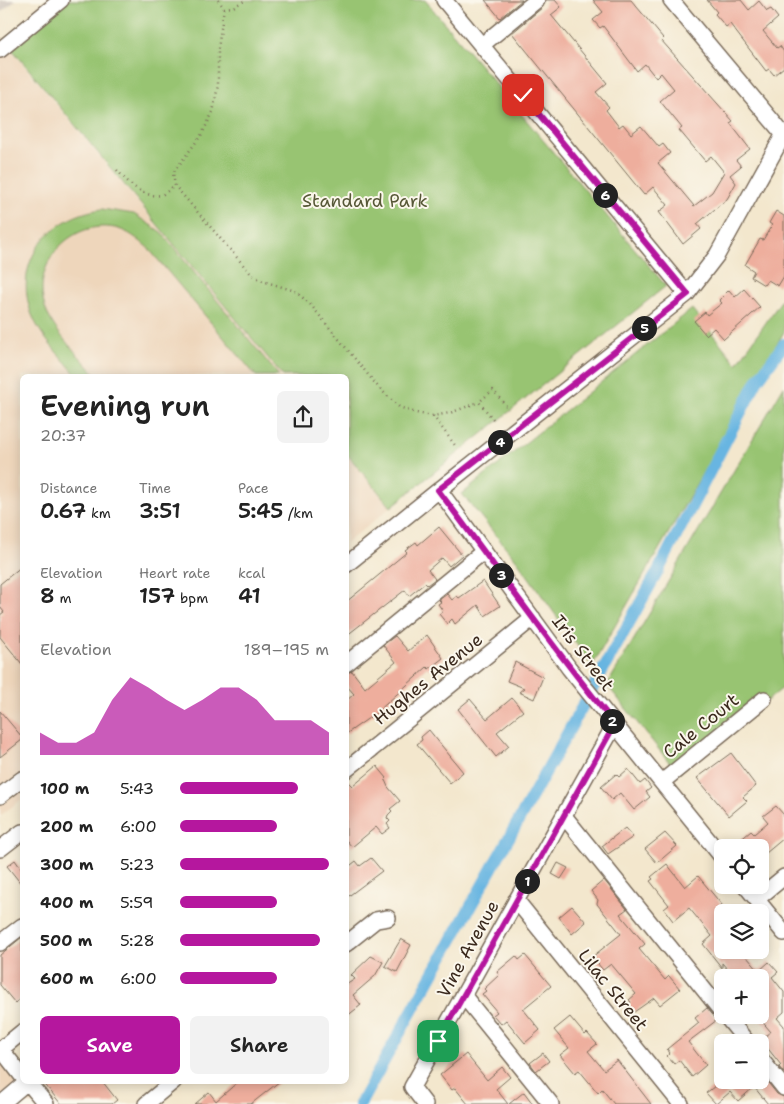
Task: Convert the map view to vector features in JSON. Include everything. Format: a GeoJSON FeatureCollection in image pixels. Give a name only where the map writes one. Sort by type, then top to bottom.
{"type":"FeatureCollection","features":[{"type":"Feature","properties":{"kind":"street"},"geometry":{"type":"LineString","coordinates":[[0,50],[61,0]]}},
{"type":"Feature","properties":{"kind":"street"},"geometry":{"type":"LineString","coordinates":[[444,0],[688,294]]}},
{"type":"Feature","properties":{"kind":"street"},"geometry":{"type":"LineString","coordinates":[[482,45],[537,0]]}},
{"type":"Feature","properties":{"kind":"street"},"geometry":{"type":"LineString","coordinates":[[349,564],[438,490],[688,294],[717,255],[784,135],[671,0]]}},
{"type":"Feature","properties":{"kind":"street","name":"Iris Street"},"geometry":{"type":"LineString","coordinates":[[438,490],[569,668],[714,847]]}},
{"type":"Feature","properties":{"kind":"street"},"geometry":{"type":"LineString","coordinates":[[349,662],[484,552]]}},
{"type":"Feature","properties":{"kind":"street","name":"Hughes Avenue"},"geometry":{"type":"LineString","coordinates":[[349,768],[533,618]]}},
{"type":"Feature","properties":{"kind":"street","name":"Cale Court"},"geometry":{"type":"LineString","coordinates":[[662,782],[764,699]]}},
{"type":"Feature","properties":{"kind":"street","name":"Vine Avenue"},"geometry":{"type":"LineString","coordinates":[[425,1104],[412,1087],[615,724]]}},
{"type":"Feature","properties":{"kind":"street"},"geometry":{"type":"LineString","coordinates":[[0,796],[20,780]]}},
{"type":"Feature","properties":{"kind":"street"},"geometry":{"type":"LineString","coordinates":[[564,816],[714,1002]]}},
{"type":"Feature","properties":{"kind":"street"},"geometry":{"type":"LineString","coordinates":[[0,849],[20,834]]}},
{"type":"Feature","properties":{"kind":"street"},"geometry":{"type":"LineString","coordinates":[[757,899],[784,877]]}},
{"type":"Feature","properties":{"kind":"street"},"geometry":{"type":"LineString","coordinates":[[753,894],[784,933]]}},
{"type":"Feature","properties":{"kind":"street","name":"Lilac Street"},"geometry":{"type":"LineString","coordinates":[[516,900],[681,1104]]}},
{"type":"Feature","properties":{"kind":"street"},"geometry":{"type":"LineString","coordinates":[[349,942],[376,920],[388,918]]}},
{"type":"Feature","properties":{"kind":"street"},"geometry":{"type":"LineString","coordinates":[[0,944],[20,928]]}},
{"type":"Feature","properties":{"kind":"street"},"geometry":{"type":"LineString","coordinates":[[463,995],[551,1104]]}},
{"type":"Feature","properties":{"kind":"street"},"geometry":{"type":"LineString","coordinates":[[732,1024],[740,1034]]}},
{"type":"Feature","properties":{"kind":"street"},"geometry":{"type":"LineString","coordinates":[[20,1034],[0,1050],[20,1074]]}},
{"type":"Feature","properties":{"kind":"street"},"geometry":{"type":"LineString","coordinates":[[769,1069],[784,1088]]}},
{"type":"Feature","properties":{"kind":"street"},"geometry":{"type":"LineString","coordinates":[[0,1104],[23,1084]]}},
{"type":"Feature","properties":{"kind":"street"},"geometry":{"type":"LineString","coordinates":[[29,1084],[46,1104]]}},
{"type":"Feature","properties":{"kind":"street"},"geometry":{"type":"LineString","coordinates":[[146,1104],[170,1084]]}},
{"type":"Feature","properties":{"kind":"path"},"geometry":{"type":"LineString","coordinates":[[218,0],[224,8],[218,49],[218,86],[213,112],[202,134],[173,173],[175,186],[252,275],[263,281],[295,291],[310,304],[391,402],[416,413],[433,416],[450,413],[479,402],[493,390],[507,407]]}},
{"type":"Feature","properties":{"kind":"path"},"geometry":{"type":"LineString","coordinates":[[224,8],[233,8],[246,0]]}},
{"type":"Feature","properties":{"kind":"path"},"geometry":{"type":"LineString","coordinates":[[117,170],[129,184],[151,194],[162,195],[175,186]]}},
{"type":"Feature","properties":{"kind":"path"},"geometry":{"type":"LineString","coordinates":[[479,402],[493,419]]}},
{"type":"Feature","properties":{"kind":"path"},"geometry":{"type":"LineString","coordinates":[[433,416],[457,448]]}},
{"type":"Feature","properties":{"kind":"shaded area"},"geometry":{"type":"Polygon","coordinates":[[[0,0],[16,0],[0,13],[0,0]]]}},
{"type":"Feature","properties":{"kind":"shaded area"},"geometry":{"type":"Polygon","coordinates":[[[10,49],[280,374],[20,374],[20,801],[0,816],[0,57],[10,49]]]}},
{"type":"Feature","properties":{"kind":"shaded area"},"geometry":{"type":"Polygon","coordinates":[[[349,457],[391,507],[349,541],[349,457]]]}},
{"type":"Feature","properties":{"kind":"shaded area"},"geometry":{"type":"Polygon","coordinates":[[[0,1059],[20,1078],[20,1084],[26,1084],[47,1104],[0,1104],[0,1059]]]}},
{"type":"Feature","properties":{"kind":"green space","name":"Standard Park"},"geometry":{"type":"Polygon","coordinates":[[[67,0],[425,0],[666,286],[391,507],[349,457],[349,374],[281,374],[11,48],[67,0]]]}},
{"type":"Feature","properties":{"kind":"green space"},"geometry":{"type":"Polygon","coordinates":[[[102,209],[134,214],[161,232],[277,374],[254,374],[148,248],[129,233],[120,229],[98,227],[83,231],[69,238],[57,249],[48,262],[43,277],[42,293],[50,319],[68,344],[95,374],[75,374],[46,339],[32,315],[27,295],[27,277],[31,260],[40,244],[51,231],[83,213],[102,209]]]}},
{"type":"Feature","properties":{"kind":"green space"},"geometry":{"type":"Polygon","coordinates":[[[783,298],[784,332],[592,666],[518,562],[462,494],[692,309],[737,364],[783,298]]]}},
{"type":"Feature","properties":{"kind":"green space"},"geometry":{"type":"Polygon","coordinates":[[[784,386],[784,687],[678,773],[607,685],[784,386]]]}},
{"type":"Feature","properties":{"kind":"building"},"geometry":{"type":"Polygon","coordinates":[[[485,0],[522,0],[500,18],[485,0]]]}},
{"type":"Feature","properties":{"kind":"building"},"geometry":{"type":"Polygon","coordinates":[[[546,0],[555,0],[561,7],[551,15],[607,83],[596,92],[609,107],[606,110],[619,127],[623,124],[631,134],[641,126],[659,147],[663,144],[670,153],[658,163],[694,206],[712,192],[724,172],[711,156],[705,161],[679,130],[682,128],[660,101],[674,89],[661,73],[656,78],[645,64],[637,71],[603,26],[600,28],[593,20],[603,12],[593,0],[631,0],[663,38],[661,40],[733,121],[730,123],[750,149],[736,160],[741,166],[730,175],[736,183],[727,199],[697,224],[701,229],[683,244],[659,212],[668,205],[653,187],[644,195],[512,33],[543,7],[546,0]]]}},
{"type":"Feature","properties":{"kind":"building"},"geometry":{"type":"Polygon","coordinates":[[[707,0],[741,0],[749,10],[759,1],[767,11],[771,9],[778,18],[763,31],[777,48],[780,46],[784,52],[784,67],[774,75],[769,69],[766,71],[730,24],[726,27],[715,14],[717,12],[707,0]]]}},
{"type":"Feature","properties":{"kind":"building"},"geometry":{"type":"Polygon","coordinates":[[[776,211],[784,216],[784,276],[778,286],[768,280],[764,285],[751,277],[754,271],[745,265],[760,239],[763,240],[772,225],[769,223],[776,211]]]}},
{"type":"Feature","properties":{"kind":"building"},"geometry":{"type":"Polygon","coordinates":[[[744,289],[760,307],[724,339],[714,328],[706,335],[694,321],[705,312],[707,315],[722,303],[719,300],[729,290],[735,297],[744,289]]]}},
{"type":"Feature","properties":{"kind":"building"},"geometry":{"type":"Polygon","coordinates":[[[439,527],[462,555],[449,566],[442,558],[428,570],[435,579],[427,585],[425,583],[409,596],[405,590],[349,634],[349,600],[407,552],[405,550],[416,542],[418,545],[439,527]]]}},
{"type":"Feature","properties":{"kind":"building"},"geometry":{"type":"Polygon","coordinates":[[[20,568],[20,662],[0,637],[0,615],[4,612],[0,607],[0,584],[20,568]]]}},
{"type":"Feature","properties":{"kind":"building"},"geometry":{"type":"Polygon","coordinates":[[[483,581],[500,606],[485,616],[478,605],[455,624],[452,619],[447,624],[439,614],[443,611],[438,604],[441,602],[439,600],[447,594],[452,600],[457,596],[459,598],[483,581]]]}},
{"type":"Feature","properties":{"kind":"building"},"geometry":{"type":"Polygon","coordinates":[[[427,635],[443,658],[429,669],[427,667],[376,713],[349,732],[349,698],[354,694],[349,688],[349,672],[352,671],[365,688],[396,662],[383,645],[395,636],[408,651],[427,635]]]}},
{"type":"Feature","properties":{"kind":"building"},"geometry":{"type":"Polygon","coordinates":[[[515,662],[543,677],[534,699],[519,692],[524,688],[507,681],[515,662]]]}},
{"type":"Feature","properties":{"kind":"building"},"geometry":{"type":"Polygon","coordinates":[[[512,698],[523,711],[497,732],[509,746],[496,757],[458,709],[470,699],[487,719],[512,698]]]}},
{"type":"Feature","properties":{"kind":"building"},"geometry":{"type":"Polygon","coordinates":[[[0,711],[20,735],[20,742],[0,757],[0,711]]]}},
{"type":"Feature","properties":{"kind":"building"},"geometry":{"type":"Polygon","coordinates":[[[429,730],[463,772],[450,783],[417,744],[422,740],[421,737],[429,730]]]}},
{"type":"Feature","properties":{"kind":"building"},"geometry":{"type":"Polygon","coordinates":[[[731,753],[756,786],[743,797],[747,801],[729,816],[697,778],[731,753]]]}},
{"type":"Feature","properties":{"kind":"building"},"geometry":{"type":"Polygon","coordinates":[[[377,766],[387,778],[385,780],[388,787],[400,801],[390,809],[392,811],[387,818],[390,821],[387,824],[390,828],[382,834],[376,827],[352,847],[349,844],[349,782],[353,786],[377,766]]]}},
{"type":"Feature","properties":{"kind":"building"},"geometry":{"type":"Polygon","coordinates":[[[628,769],[640,784],[645,780],[651,788],[646,792],[650,797],[634,810],[620,793],[612,800],[601,787],[616,774],[619,777],[628,769]]]}},
{"type":"Feature","properties":{"kind":"building"},"geometry":{"type":"Polygon","coordinates":[[[776,806],[784,815],[784,838],[769,850],[769,839],[742,839],[751,831],[754,834],[768,822],[763,816],[776,806]]]}},
{"type":"Feature","properties":{"kind":"building"},"geometry":{"type":"Polygon","coordinates":[[[625,828],[633,837],[608,854],[602,846],[625,828]]]}},
{"type":"Feature","properties":{"kind":"building"},"geometry":{"type":"Polygon","coordinates":[[[665,833],[677,846],[657,863],[645,849],[665,833]]]}},
{"type":"Feature","properties":{"kind":"building"},"geometry":{"type":"Polygon","coordinates":[[[371,858],[382,871],[349,896],[349,867],[356,861],[360,866],[371,858]]]}},
{"type":"Feature","properties":{"kind":"building"},"geometry":{"type":"Polygon","coordinates":[[[15,860],[20,867],[20,882],[7,866],[15,860]]]}},
{"type":"Feature","properties":{"kind":"building"},"geometry":{"type":"Polygon","coordinates":[[[558,863],[568,868],[561,879],[552,874],[558,863]]]}},
{"type":"Feature","properties":{"kind":"building"},"geometry":{"type":"Polygon","coordinates":[[[667,864],[685,887],[698,876],[721,904],[714,904],[714,958],[703,944],[712,936],[689,908],[673,921],[664,909],[669,905],[650,881],[653,879],[651,877],[667,864]]]}},
{"type":"Feature","properties":{"kind":"building"},"geometry":{"type":"Polygon","coordinates":[[[604,880],[627,909],[620,914],[645,944],[639,949],[665,980],[669,976],[680,989],[660,1005],[654,998],[634,1012],[628,1005],[631,1002],[629,1000],[636,994],[611,964],[603,970],[592,957],[621,934],[597,904],[598,900],[591,891],[604,880]]]}},
{"type":"Feature","properties":{"kind":"building"},"geometry":{"type":"Polygon","coordinates":[[[572,906],[586,922],[572,934],[559,917],[572,906]]]}},
{"type":"Feature","properties":{"kind":"building"},"geometry":{"type":"Polygon","coordinates":[[[20,939],[20,999],[15,1003],[0,985],[0,955],[20,939]]]}},
{"type":"Feature","properties":{"kind":"building"},"geometry":{"type":"Polygon","coordinates":[[[401,939],[411,945],[397,972],[385,966],[401,939]]]}},
{"type":"Feature","properties":{"kind":"building"},"geometry":{"type":"Polygon","coordinates":[[[525,955],[551,986],[523,1009],[540,1030],[525,1043],[506,1020],[501,1024],[493,1015],[497,1012],[482,994],[486,991],[484,989],[499,975],[497,972],[516,956],[519,960],[525,955]]]}},
{"type":"Feature","properties":{"kind":"building"},"geometry":{"type":"Polygon","coordinates":[[[371,956],[383,962],[375,976],[353,995],[361,1005],[349,1015],[349,983],[355,979],[351,975],[371,956]]]}},
{"type":"Feature","properties":{"kind":"building"},"geometry":{"type":"Polygon","coordinates":[[[715,959],[749,959],[757,969],[727,969],[722,963],[722,968],[715,959]]]}},
{"type":"Feature","properties":{"kind":"building"},"geometry":{"type":"Polygon","coordinates":[[[769,962],[778,972],[772,977],[784,992],[784,1012],[777,1018],[784,1026],[784,1073],[779,1067],[781,1065],[769,1050],[768,1034],[771,1032],[764,1024],[769,1024],[769,969],[761,969],[769,962]]]}},
{"type":"Feature","properties":{"kind":"building"},"geometry":{"type":"Polygon","coordinates":[[[707,1008],[714,1016],[714,1022],[688,1042],[706,1065],[692,1077],[679,1060],[674,1064],[667,1056],[670,1053],[667,1049],[699,1023],[695,1018],[707,1008]]]}},
{"type":"Feature","properties":{"kind":"building"},"geometry":{"type":"Polygon","coordinates":[[[570,1017],[585,1035],[587,1033],[597,1044],[588,1051],[604,1070],[617,1060],[651,1104],[614,1104],[602,1089],[598,1093],[579,1070],[575,1073],[560,1055],[569,1048],[554,1030],[570,1017]]]}},
{"type":"Feature","properties":{"kind":"building"},"geometry":{"type":"Polygon","coordinates":[[[543,1053],[549,1061],[536,1071],[530,1063],[543,1053]]]}},
{"type":"Feature","properties":{"kind":"building"},"geometry":{"type":"Polygon","coordinates":[[[466,1054],[487,1080],[502,1067],[510,1077],[496,1089],[508,1104],[468,1104],[455,1088],[452,1090],[440,1075],[466,1054]]]}},
{"type":"Feature","properties":{"kind":"building"},"geometry":{"type":"Polygon","coordinates":[[[44,1084],[104,1084],[117,1100],[112,1104],[61,1104],[44,1084]]]}},
{"type":"Feature","properties":{"kind":"building"},"geometry":{"type":"Polygon","coordinates":[[[236,1084],[276,1084],[251,1104],[195,1104],[209,1092],[216,1101],[236,1084]]]}},
{"type":"Feature","properties":{"kind":"building"},"geometry":{"type":"Polygon","coordinates":[[[769,1084],[777,1094],[784,1097],[784,1104],[768,1104],[756,1089],[769,1089],[769,1084]]]}},
{"type":"Feature","properties":{"kind":"building"},"geometry":{"type":"Polygon","coordinates":[[[714,1087],[714,1089],[752,1089],[738,1101],[730,1092],[716,1104],[706,1093],[714,1087]]]}},
{"type":"Feature","properties":{"kind":"building"},"geometry":{"type":"Polygon","coordinates":[[[524,1092],[533,1104],[509,1104],[524,1092]]]}},
{"type":"Feature","properties":{"kind":"waterway"},"geometry":{"type":"LineString","coordinates":[[360,1104],[657,573],[757,381],[784,344]]}},
{"type":"Feature","properties":{"kind":"route"},"geometry":{"type":"LineString","coordinates":[[438,1041],[615,724],[556,651],[438,490],[688,294],[523,95]]}}]}
